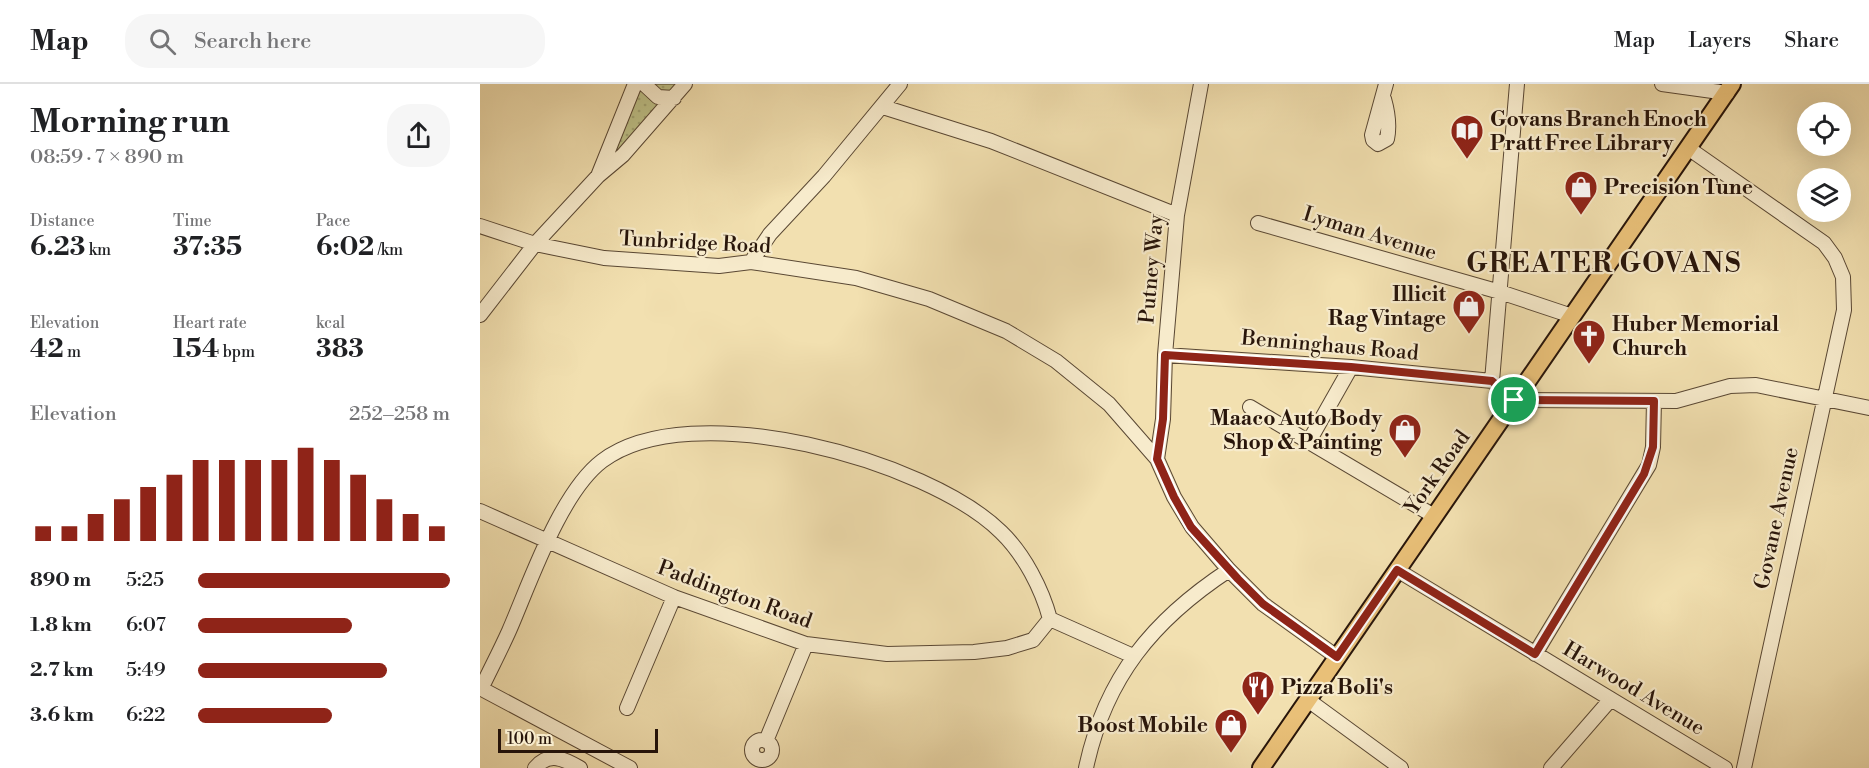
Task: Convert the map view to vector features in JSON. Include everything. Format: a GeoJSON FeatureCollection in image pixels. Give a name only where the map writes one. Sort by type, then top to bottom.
{"type":"FeatureCollection","features":[{"type":"Feature","properties":{"kind":"main road","name":"York Road"},"geometry":{"type":"LineString","coordinates":[[1261,768],[1730,88]]}},
{"type":"Feature","properties":{"kind":"street"},"geometry":{"type":"LineString","coordinates":[[598,176],[635,84]]}},
{"type":"Feature","properties":{"kind":"street"},"geometry":{"type":"LineString","coordinates":[[644,84],[658,97],[674,98]]}},
{"type":"Feature","properties":{"kind":"street"},"geometry":{"type":"LineString","coordinates":[[480,315],[535,244],[598,176],[623,155],[685,84]]}},
{"type":"Feature","properties":{"kind":"street"},"geometry":{"type":"LineString","coordinates":[[751,262],[770,234],[883,107],[900,84]]}},
{"type":"Feature","properties":{"kind":"street","name":"Putney Way"},"geometry":{"type":"LineString","coordinates":[[1157,459],[1163,419],[1165,355],[1177,215],[1201,84]]}},
{"type":"Feature","properties":{"kind":"street"},"geometry":{"type":"LineString","coordinates":[[1384,99],[1386,84]]}},
{"type":"Feature","properties":{"kind":"street"},"geometry":{"type":"LineString","coordinates":[[1517,84],[1492,381],[1514,400],[1676,401],[1745,385],[1869,408]]}},
{"type":"Feature","properties":{"kind":"street"},"geometry":{"type":"LineString","coordinates":[[1662,84],[1730,88]]}},
{"type":"Feature","properties":{"kind":"street"},"geometry":{"type":"LineString","coordinates":[[883,107],[991,141],[1177,215]]}},
{"type":"Feature","properties":{"kind":"street","name":"Govane Avenue"},"geometry":{"type":"LineString","coordinates":[[1688,148],[1816,236],[1832,252],[1843,277],[1844,310],[1744,768]]}},
{"type":"Feature","properties":{"kind":"street","name":"Lyman Avenue"},"geometry":{"type":"LineString","coordinates":[[1258,223],[1500,292],[1572,316]]}},
{"type":"Feature","properties":{"kind":"street","name":"Tunbridge Road"},"geometry":{"type":"LineString","coordinates":[[480,226],[569,253],[640,262],[719,266],[751,262],[856,278],[891,287],[974,316],[1006,331],[1034,346],[1087,384],[1132,428],[1157,459],[1191,527],[1229,570],[1263,604],[1337,657]]}},
{"type":"Feature","properties":{"kind":"street","name":"Benninghaus Road"},"geometry":{"type":"LineString","coordinates":[[1165,355],[1351,367],[1492,381]]}},
{"type":"Feature","properties":{"kind":"street"},"geometry":{"type":"LineString","coordinates":[[1308,443],[1351,367]]}},
{"type":"Feature","properties":{"kind":"street"},"geometry":{"type":"LineString","coordinates":[[1535,654],[1649,465],[1654,437],[1654,401]]}},
{"type":"Feature","properties":{"kind":"street"},"geometry":{"type":"LineString","coordinates":[[1250,407],[1434,516]]}},
{"type":"Feature","properties":{"kind":"street"},"geometry":{"type":"LineString","coordinates":[[630,768],[480,688],[548,542],[587,474],[622,448],[646,439],[678,434],[735,434],[820,447],[865,461],[957,501],[1001,531],[1040,593],[1050,619],[1133,656]]}},
{"type":"Feature","properties":{"kind":"street","name":"Paddington Road"},"geometry":{"type":"LineString","coordinates":[[480,511],[674,597],[806,644],[887,654],[975,652],[1007,648],[1033,640],[1050,619]]}},
{"type":"Feature","properties":{"kind":"street"},"geometry":{"type":"LineString","coordinates":[[1086,768],[1101,715],[1133,656],[1182,604],[1229,570]]}},
{"type":"Feature","properties":{"kind":"street","name":"Harwood Avenue"},"geometry":{"type":"LineString","coordinates":[[1397,570],[1725,768]]}},
{"type":"Feature","properties":{"kind":"street"},"geometry":{"type":"LineString","coordinates":[[627,708],[674,597]]}},
{"type":"Feature","properties":{"kind":"street"},"geometry":{"type":"LineString","coordinates":[[766,741],[806,644]]}},
{"type":"Feature","properties":{"kind":"street"},"geometry":{"type":"LineString","coordinates":[[1551,768],[1611,699]]}},
{"type":"Feature","properties":{"kind":"street"},"geometry":{"type":"LineString","coordinates":[[1308,700],[1401,768]]}},
{"type":"Feature","properties":{"kind":"street"},"geometry":{"type":"LineString","coordinates":[[535,768],[544,759],[552,757],[580,768]]}},
{"type":"Feature","properties":{"kind":"green space"},"geometry":{"type":"Polygon","coordinates":[[[641,84],[680,84],[619,153],[611,156],[641,84]]]}},
{"type":"Feature","properties":{"kind":"place","name":"Govans Branch Enoch Pratt Free Library"},"geometry":{"type":"Point","coordinates":[1467,160]}},
{"type":"Feature","properties":{"kind":"place","name":"Precision Tune"},"geometry":{"type":"Point","coordinates":[1581,216]}},
{"type":"Feature","properties":{"kind":"place","name":"Illicit Rag Vintage"},"geometry":{"type":"Point","coordinates":[1469,335]}},
{"type":"Feature","properties":{"kind":"place","name":"Huber Memorial Church"},"geometry":{"type":"Point","coordinates":[1589,365]}},
{"type":"Feature","properties":{"kind":"place","name":"Maaco Auto Body Shop & Painting"},"geometry":{"type":"Point","coordinates":[1405,459]}},
{"type":"Feature","properties":{"kind":"place","name":"Pizza Boli's"},"geometry":{"type":"Point","coordinates":[1258,716]}},
{"type":"Feature","properties":{"kind":"place","name":"Boost Mobile"},"geometry":{"type":"Point","coordinates":[1231,754]}},
{"type":"Feature","properties":{"kind":"district","name":"GREATER GOVANS"},"geometry":{"type":"Point","coordinates":[1604,263]}},
{"type":"Feature","properties":{"kind":"route"},"geometry":{"type":"LineString","coordinates":[[1165,355],[1351,367],[1492,381],[1514,400],[1654,401],[1654,437],[1649,465],[1535,654],[1397,570],[1337,657],[1263,604],[1206,545],[1191,527],[1157,459],[1163,419],[1165,355]]}}]}
